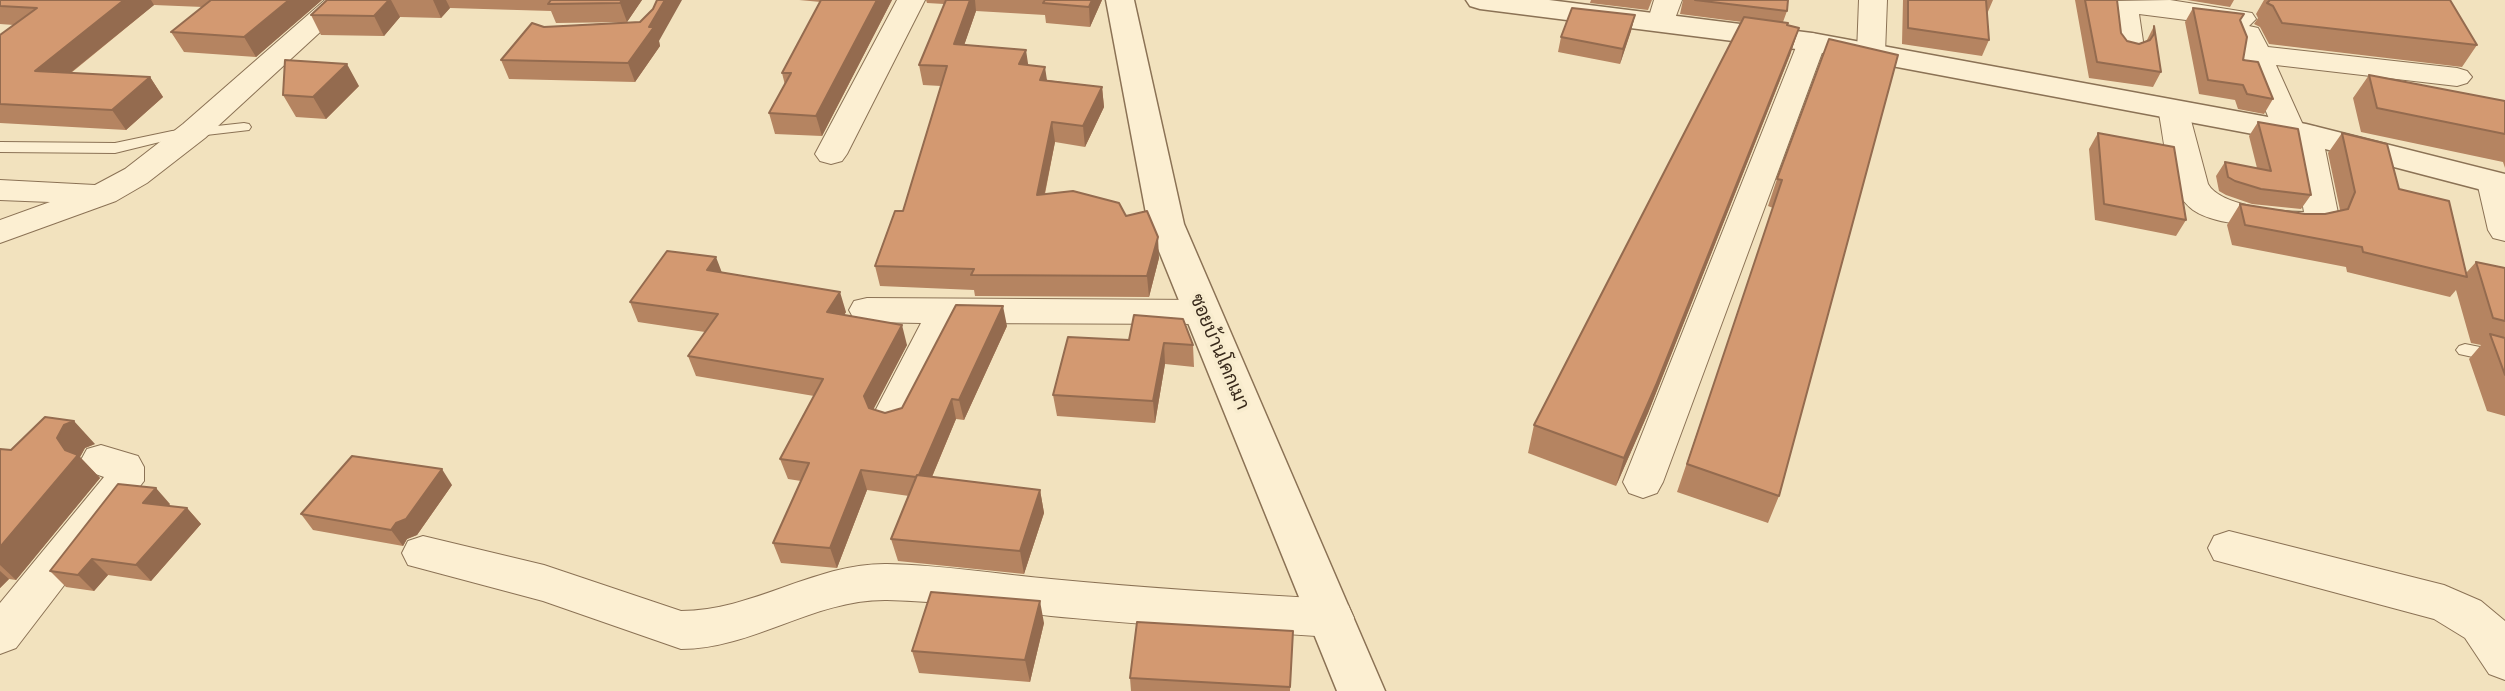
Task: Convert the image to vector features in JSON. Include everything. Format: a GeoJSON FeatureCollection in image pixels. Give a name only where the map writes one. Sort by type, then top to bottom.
{"type":"FeatureCollection","features":[{"type":"Feature","properties":{"kind":"street"},"geometry":{"type":"LineString","coordinates":[[0,232],[104,194],[136,176],[194,131],[341,0]]}},
{"type":"Feature","properties":{"kind":"street"},"geometry":{"type":"LineString","coordinates":[[831,154],[911,0]]}},
{"type":"Feature","properties":{"kind":"street","name":"ซอยบ้านโคกเมา"},"geometry":{"type":"LineString","coordinates":[[1120,0],[1166,223],[1361,691]]}},
{"type":"Feature","properties":{"kind":"street"},"geometry":{"type":"LineString","coordinates":[[1480,0],[1664,11],[1812,42],[2298,133],[2392,154],[2499,184],[2505,230]]}},
{"type":"Feature","properties":{"kind":"street"},"geometry":{"type":"LineString","coordinates":[[1871,53],[1873,0]]}},
{"type":"Feature","properties":{"kind":"street"},"geometry":{"type":"LineString","coordinates":[[2130,48],[2124,7],[2147,5],[2240,10],[2254,54],[2298,133],[2321,213],[2319,220],[2307,224],[2218,208],[2203,201],[2190,179],[2173,109]]}},
{"type":"Feature","properties":{"kind":"street"},"geometry":{"type":"LineString","coordinates":[[1643,482],[1812,42]]}},
{"type":"Feature","properties":{"kind":"street"},"geometry":{"type":"LineString","coordinates":[[2254,54],[2456,77]]}},
{"type":"Feature","properties":{"kind":"street"},"geometry":{"type":"LineString","coordinates":[[0,190],[104,194]]}},
{"type":"Feature","properties":{"kind":"street"},"geometry":{"type":"LineString","coordinates":[[867,310],[1201,312]]}},
{"type":"Feature","properties":{"kind":"street"},"geometry":{"type":"LineString","coordinates":[[891,417],[944,311]]}},
{"type":"Feature","properties":{"kind":"street"},"geometry":{"type":"LineString","coordinates":[[0,635],[124,481],[124,467],[101,460]]}},
{"type":"Feature","properties":{"kind":"street"},"geometry":{"type":"LineString","coordinates":[[2229,548],[2444,603],[2477,619],[2493,638],[2505,660]]}},
{"type":"Feature","properties":{"kind":"street"},"geometry":{"type":"LineString","coordinates":[[423,554],[544,583],[681,630],[703,630],[736,624],[832,589],[858,583],[885,582],[1185,610],[1332,618]]}},
{"type":"Feature","properties":{"kind":"lane"},"geometry":{"type":"LineString","coordinates":[[0,148],[115,148],[194,131],[244,127]]}},
{"type":"Feature","properties":{"kind":"lane"},"geometry":{"type":"LineString","coordinates":[[2465,350],[2505,358]]}},
{"type":"Feature","properties":{"kind":"building"},"geometry":{"type":"Polygon","coordinates":[[[0,0],[124,0],[35,71],[150,77],[112,110],[0,104],[0,35],[37,8],[0,6],[0,0]]]}},
{"type":"Feature","properties":{"kind":"building"},"geometry":{"type":"Polygon","coordinates":[[[211,0],[289,0],[244,37],[171,32],[211,0]]]}},
{"type":"Feature","properties":{"kind":"building"},"geometry":{"type":"Polygon","coordinates":[[[327,0],[389,0],[374,16],[311,15],[327,0]]]}},
{"type":"Feature","properties":{"kind":"building"},"geometry":{"type":"Polygon","coordinates":[[[551,0],[622,0],[620,3],[548,4],[551,0]]]}},
{"type":"Feature","properties":{"kind":"building"},"geometry":{"type":"Polygon","coordinates":[[[657,0],[665,0],[649,27],[654,27],[628,63],[501,60],[532,23],[544,27],[640,22],[653,9],[657,0]]]}},
{"type":"Feature","properties":{"kind":"building"},"geometry":{"type":"Polygon","coordinates":[[[821,0],[877,0],[816,116],[769,113],[791,73],[782,73],[821,0]]]}},
{"type":"Feature","properties":{"kind":"building"},"geometry":{"type":"Polygon","coordinates":[[[946,0],[970,0],[954,44],[1026,50],[1019,64],[1045,67],[1040,80],[1102,87],[1083,126],[1052,122],[1037,195],[1073,191],[1119,203],[1126,216],[1147,211],[1158,237],[1147,276],[971,275],[974,269],[875,266],[895,211],[903,211],[947,66],[919,65],[946,0]]]}},
{"type":"Feature","properties":{"kind":"building"},"geometry":{"type":"Polygon","coordinates":[[[1045,0],[1092,0],[1089,7],[1043,3],[1045,0]]]}},
{"type":"Feature","properties":{"kind":"building"},"geometry":{"type":"Polygon","coordinates":[[[1695,0],[1788,0],[1787,11],[1695,0]]]}},
{"type":"Feature","properties":{"kind":"building"},"geometry":{"type":"Polygon","coordinates":[[[1908,0],[1986,0],[1989,40],[1908,28],[1908,0]]]}},
{"type":"Feature","properties":{"kind":"building"},"geometry":{"type":"Polygon","coordinates":[[[2085,0],[2117,0],[2121,33],[2127,41],[2139,44],[2150,40],[2154,34],[2154,26],[2161,72],[2097,62],[2085,0]]]}},
{"type":"Feature","properties":{"kind":"building"},"geometry":{"type":"Polygon","coordinates":[[[2270,0],[2450,0],[2477,45],[2282,23],[2273,6],[2267,3],[2270,0]]]}},
{"type":"Feature","properties":{"kind":"building"},"geometry":{"type":"Polygon","coordinates":[[[1572,8],[1635,15],[1623,49],[1561,37],[1572,8]]]}},
{"type":"Feature","properties":{"kind":"building"},"geometry":{"type":"Polygon","coordinates":[[[2193,8],[2244,14],[2240,20],[2247,37],[2243,60],[2258,62],[2273,99],[2247,94],[2243,85],[2208,80],[2193,8]]]}},
{"type":"Feature","properties":{"kind":"building"},"geometry":{"type":"Polygon","coordinates":[[[1744,17],[1788,23],[1787,25],[1799,28],[1656,385],[1624,458],[1534,425],[1744,17]]]}},
{"type":"Feature","properties":{"kind":"building"},"geometry":{"type":"Polygon","coordinates":[[[1829,39],[1898,55],[1779,496],[1687,464],[1782,180],[1777,179],[1829,39]]]}},
{"type":"Feature","properties":{"kind":"building"},"geometry":{"type":"Polygon","coordinates":[[[285,60],[347,64],[313,97],[283,95],[285,60]]]}},
{"type":"Feature","properties":{"kind":"building"},"geometry":{"type":"Polygon","coordinates":[[[2369,75],[2505,101],[2505,134],[2377,108],[2369,75]]]}},
{"type":"Feature","properties":{"kind":"building"},"geometry":{"type":"Polygon","coordinates":[[[2258,122],[2298,129],[2311,195],[2261,189],[2228,177],[2225,162],[2271,171],[2258,122]]]}},
{"type":"Feature","properties":{"kind":"building"},"geometry":{"type":"Polygon","coordinates":[[[2098,133],[2174,147],[2186,220],[2104,204],[2098,133]]]}},
{"type":"Feature","properties":{"kind":"building"},"geometry":{"type":"Polygon","coordinates":[[[2342,133],[2387,144],[2399,189],[2449,201],[2467,277],[2363,252],[2362,247],[2245,225],[2240,204],[2305,214],[2325,214],[2348,209],[2355,192],[2342,133]]]}},
{"type":"Feature","properties":{"kind":"building"},"geometry":{"type":"Polygon","coordinates":[[[667,251],[716,257],[707,270],[840,292],[827,312],[902,325],[864,396],[869,408],[885,413],[902,408],[956,305],[1003,306],[959,400],[952,399],[919,475],[916,477],[861,470],[830,548],[773,543],[809,463],[780,459],[823,379],[688,356],[718,314],[630,302],[667,251]]]}},
{"type":"Feature","properties":{"kind":"building"},"geometry":{"type":"Polygon","coordinates":[[[2476,262],[2505,268],[2505,321],[2493,318],[2476,262]]]}},
{"type":"Feature","properties":{"kind":"building"},"geometry":{"type":"Polygon","coordinates":[[[1134,315],[1183,319],[1193,345],[1164,343],[1153,401],[1053,395],[1068,337],[1129,340],[1134,315]]]}},
{"type":"Feature","properties":{"kind":"building"},"geometry":{"type":"Polygon","coordinates":[[[2490,334],[2505,338],[2505,375],[2490,334]]]}},
{"type":"Feature","properties":{"kind":"building"},"geometry":{"type":"Polygon","coordinates":[[[45,417],[74,421],[64,425],[57,438],[65,450],[78,455],[0,547],[0,449],[11,450],[45,417]]]}},
{"type":"Feature","properties":{"kind":"building"},"geometry":{"type":"Polygon","coordinates":[[[352,456],[442,469],[406,519],[396,523],[391,530],[301,514],[352,456]]]}},
{"type":"Feature","properties":{"kind":"building"},"geometry":{"type":"Polygon","coordinates":[[[917,475],[1040,490],[1020,551],[891,539],[917,475]]]}},
{"type":"Feature","properties":{"kind":"building"},"geometry":{"type":"Polygon","coordinates":[[[118,484],[156,488],[143,503],[187,508],[136,565],[92,559],[78,575],[50,571],[118,484]]]}},
{"type":"Feature","properties":{"kind":"building"},"geometry":{"type":"Polygon","coordinates":[[[931,592],[1040,601],[1025,660],[912,651],[931,592]]]}},
{"type":"Feature","properties":{"kind":"building"},"geometry":{"type":"Polygon","coordinates":[[[1137,622],[1293,631],[1290,687],[1130,678],[1137,622]]]}}]}
